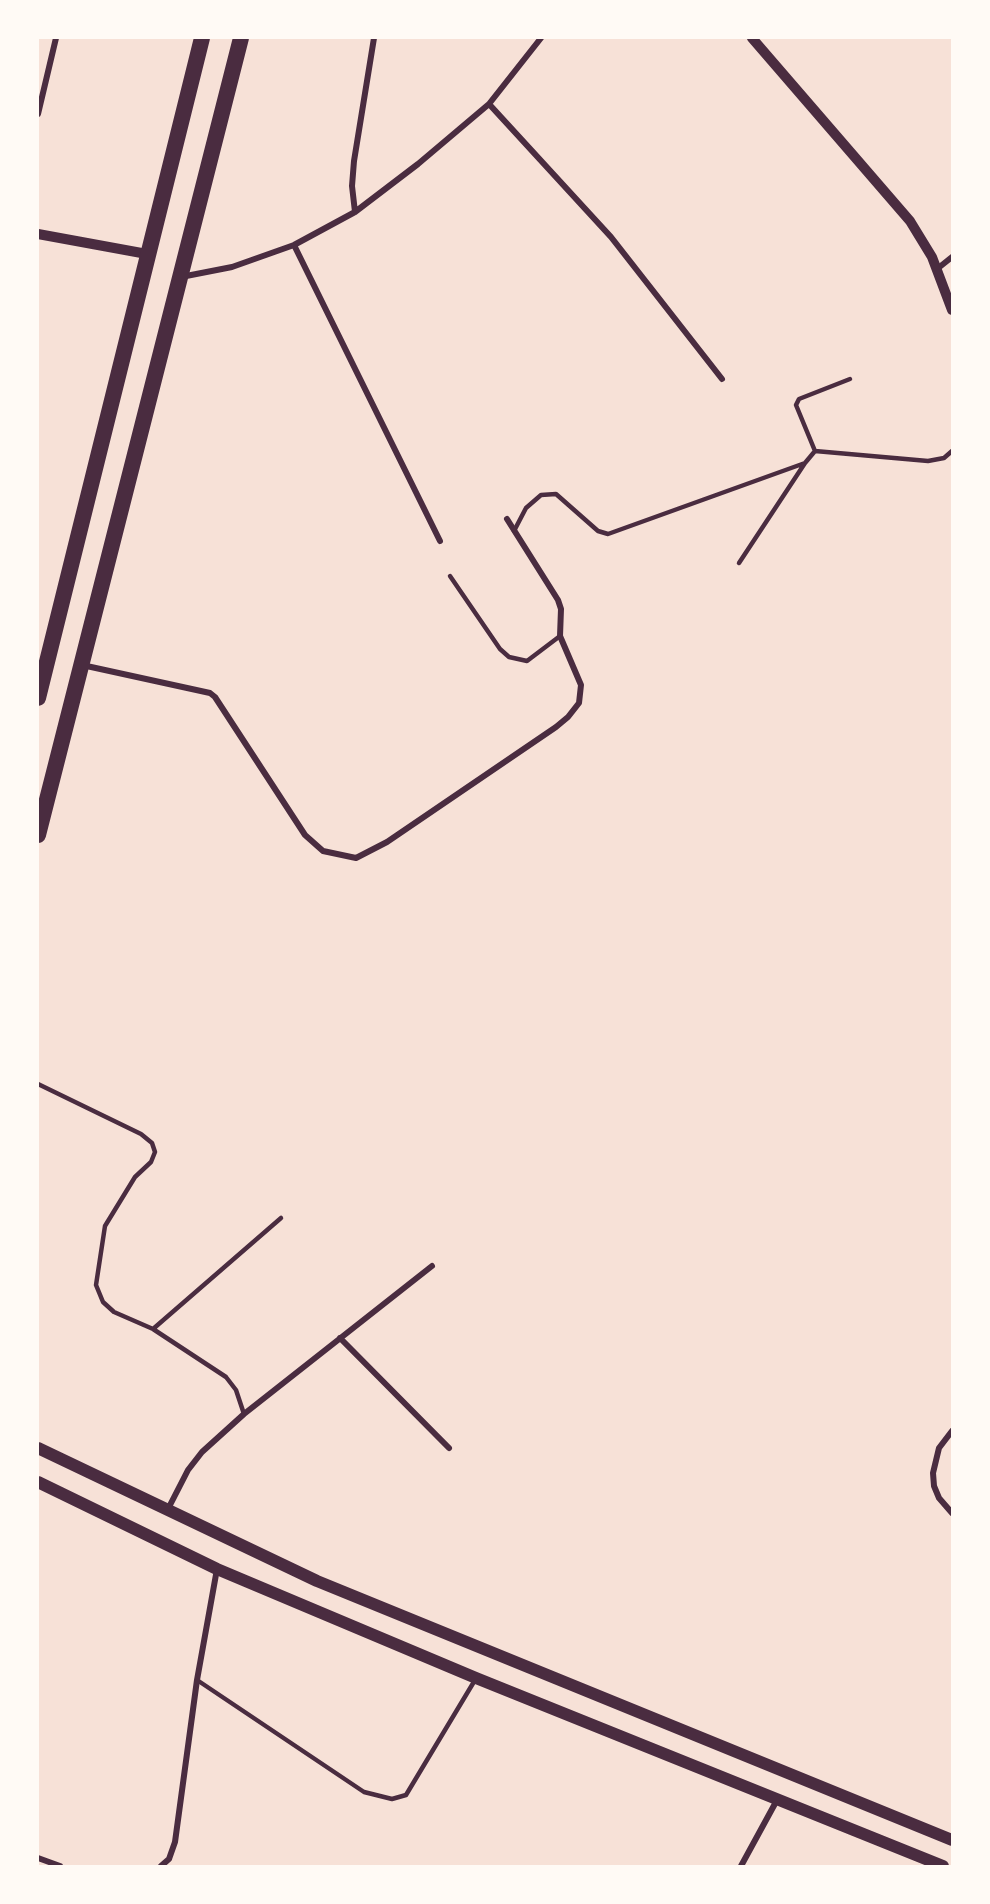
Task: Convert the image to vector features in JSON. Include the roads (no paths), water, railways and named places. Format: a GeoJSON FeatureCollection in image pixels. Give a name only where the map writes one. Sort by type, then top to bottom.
{"type":"FeatureCollection","features":[{"type":"Feature","properties":{"kind":"highway"},"geometry":{"type":"LineString","coordinates":[[38,698],[202,38]]}},
{"type":"Feature","properties":{"kind":"highway"},"geometry":{"type":"LineString","coordinates":[[38,835],[178,277],[241,38]]}},
{"type":"Feature","properties":{"kind":"main road"},"geometry":{"type":"LineString","coordinates":[[38,1448],[317,1581],[952,1840]]}},
{"type":"Feature","properties":{"kind":"main road"},"geometry":{"type":"LineString","coordinates":[[38,1482],[217,1569],[476,1678],[943,1866]]}},
{"type":"Feature","properties":{"kind":"street"},"geometry":{"type":"LineString","coordinates":[[38,114],[57,38]]}},
{"type":"Feature","properties":{"kind":"street"},"geometry":{"type":"LineString","coordinates":[[355,212],[352,186],[354,161],[374,38]]}},
{"type":"Feature","properties":{"kind":"street"},"geometry":{"type":"LineString","coordinates":[[178,277],[232,267],[294,245],[355,212],[418,164],[489,104],[541,38]]}},
{"type":"Feature","properties":{"kind":"street"},"geometry":{"type":"LineString","coordinates":[[752,38],[910,221],[937,269],[952,310]]}},
{"type":"Feature","properties":{"kind":"street"},"geometry":{"type":"LineString","coordinates":[[489,104],[611,237],[722,379]]}},
{"type":"Feature","properties":{"kind":"street"},"geometry":{"type":"LineString","coordinates":[[38,234],[147,254]]}},
{"type":"Feature","properties":{"kind":"street"},"geometry":{"type":"LineString","coordinates":[[294,245],[440,541]]}},
{"type":"Feature","properties":{"kind":"street"},"geometry":{"type":"LineString","coordinates":[[937,269],[952,257]]}},
{"type":"Feature","properties":{"kind":"street"},"geometry":{"type":"LineString","coordinates":[[81,665],[210,693],[220,702],[305,835],[323,851],[356,858],[417,823],[568,717],[579,703],[581,685],[560,636],[561,609],[558,600],[507,519]]}},
{"type":"Feature","properties":{"kind":"street"},"geometry":{"type":"LineString","coordinates":[[168,1509],[188,1470],[202,1452],[244,1414],[432,1266]]}},
{"type":"Feature","properties":{"kind":"street"},"geometry":{"type":"LineString","coordinates":[[340,1338],[448,1448]]}},
{"type":"Feature","properties":{"kind":"street"},"geometry":{"type":"LineString","coordinates":[[952,1431],[939,1448],[933,1473],[934,1486],[939,1498],[952,1513]]}},
{"type":"Feature","properties":{"kind":"street"},"geometry":{"type":"LineString","coordinates":[[161,1866],[168,1859],[175,1842],[197,1680],[217,1569]]}},
{"type":"Feature","properties":{"kind":"street"},"geometry":{"type":"LineString","coordinates":[[741,1866],[777,1800]]}},
{"type":"Feature","properties":{"kind":"street"},"geometry":{"type":"LineString","coordinates":[[38,1858],[60,1866]]}},
{"type":"Feature","properties":{"kind":"lane"},"geometry":{"type":"LineString","coordinates":[[815,451],[795,405],[799,399],[850,379]]}},
{"type":"Feature","properties":{"kind":"lane"},"geometry":{"type":"LineString","coordinates":[[815,451],[928,461],[944,458],[952,451]]}},
{"type":"Feature","properties":{"kind":"lane"},"geometry":{"type":"LineString","coordinates":[[739,563],[815,451]]}},
{"type":"Feature","properties":{"kind":"lane"},"geometry":{"type":"LineString","coordinates":[[514,531],[526,508],[541,495],[556,494],[598,531],[608,534],[805,463]]}},
{"type":"Feature","properties":{"kind":"lane"},"geometry":{"type":"LineString","coordinates":[[450,576],[500,649],[509,657],[527,661],[560,636]]}},
{"type":"Feature","properties":{"kind":"lane"},"geometry":{"type":"LineString","coordinates":[[38,1084],[141,1134],[152,1143],[155,1152],[151,1162],[130,1184],[105,1226],[96,1285],[103,1302],[114,1312],[153,1329],[226,1377],[236,1390],[244,1414]]}},
{"type":"Feature","properties":{"kind":"lane"},"geometry":{"type":"LineString","coordinates":[[153,1329],[281,1218]]}},
{"type":"Feature","properties":{"kind":"lane"},"geometry":{"type":"LineString","coordinates":[[197,1680],[364,1792],[392,1799],[406,1795],[476,1678]]}}]}
